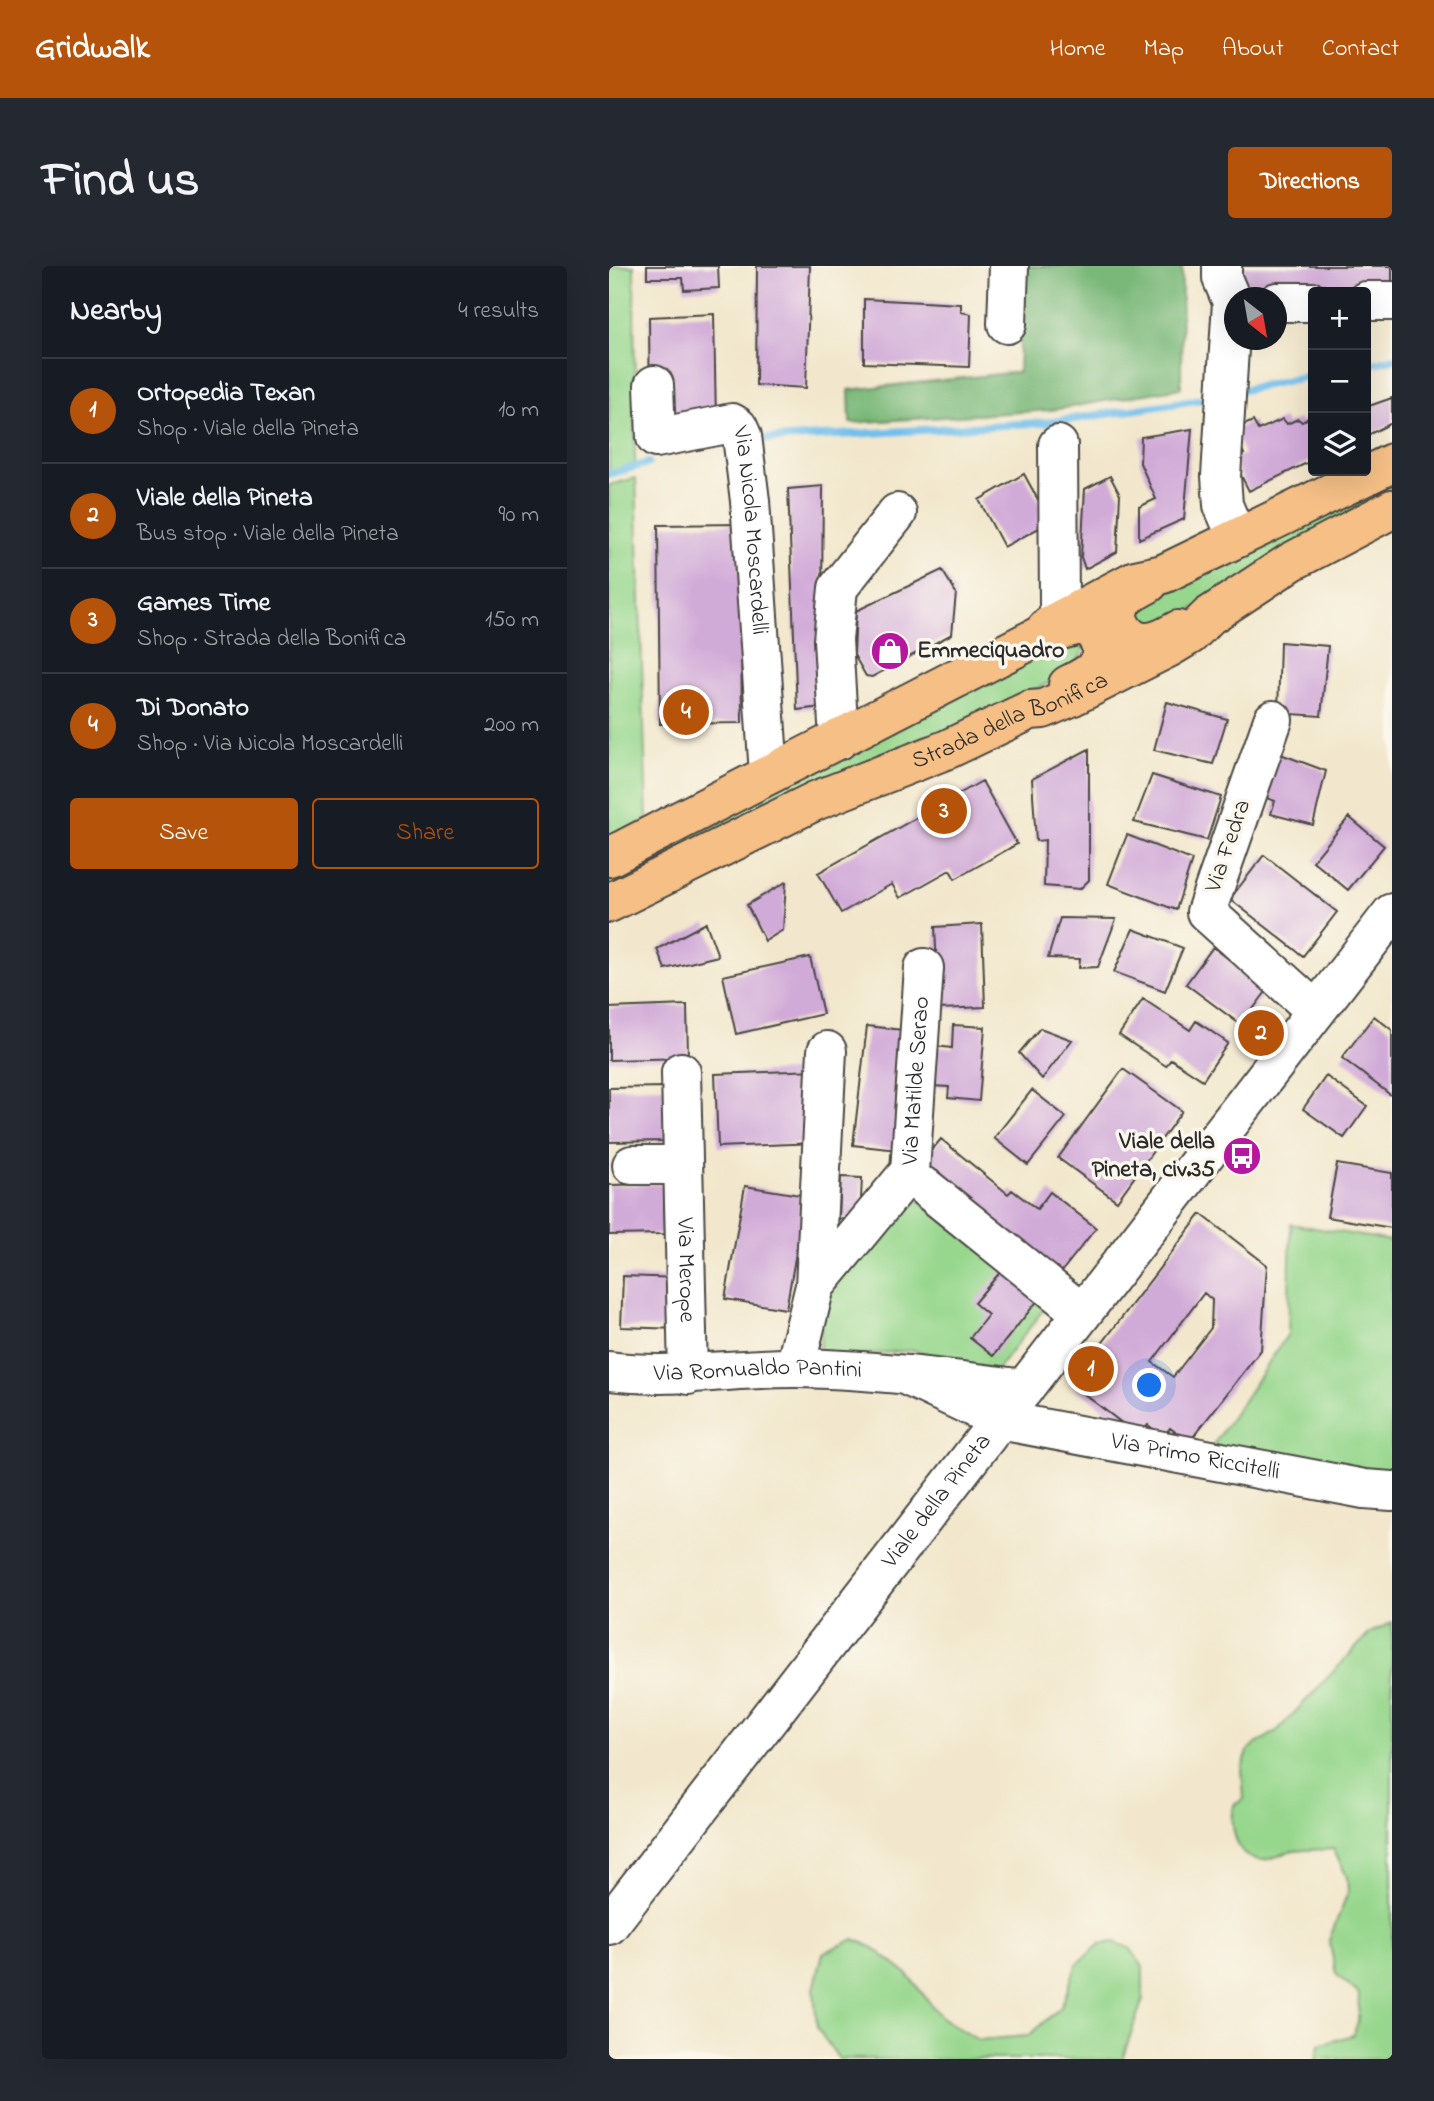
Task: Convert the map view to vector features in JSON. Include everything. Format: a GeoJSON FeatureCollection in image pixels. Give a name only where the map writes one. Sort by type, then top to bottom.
{"type":"FeatureCollection","features":[{"type":"Feature","properties":{"kind":"main road"},"geometry":{"type":"LineString","coordinates":[[1209,616],[1149,643],[1132,638],[1122,627],[1118,609],[1130,594],[1163,574],[1392,463]]}},
{"type":"Feature","properties":{"kind":"main road","name":"Strada della Bonifica"},"geometry":{"type":"LineString","coordinates":[[609,903],[804,806],[948,749],[1030,709],[1043,709],[1071,697],[1190,635],[1209,616],[1291,562],[1392,509]]}},
{"type":"Feature","properties":{"kind":"main road"},"geometry":{"type":"LineString","coordinates":[[609,857],[839,740],[1135,580],[1163,574]]}},
{"type":"Feature","properties":{"kind":"main road"},"geometry":{"type":"LineString","coordinates":[[1030,709],[1038,700],[1093,671],[1102,655],[1093,630],[1084,624],[1053,626]]}},
{"type":"Feature","properties":{"kind":"street"},"geometry":{"type":"LineString","coordinates":[[1007,324],[1009,266]]}},
{"type":"Feature","properties":{"kind":"street"},"geometry":{"type":"LineString","coordinates":[[1222,266],[1222,278],[1226,287]]}},
{"type":"Feature","properties":{"kind":"street"},"geometry":{"type":"LineString","coordinates":[[1371,301],[1392,301]]}},
{"type":"Feature","properties":{"kind":"street"},"geometry":{"type":"LineString","coordinates":[[1287,302],[1308,302]]}},
{"type":"Feature","properties":{"kind":"street"},"geometry":{"type":"LineString","coordinates":[[1230,350],[1221,476],[1223,505],[1237,538]]}},
{"type":"Feature","properties":{"kind":"street","name":"Via Nicola Moscardelli"},"geometry":{"type":"LineString","coordinates":[[654,385],[656,438],[732,423],[738,426],[742,436],[750,501],[769,774]]}},
{"type":"Feature","properties":{"kind":"street"},"geometry":{"type":"LineString","coordinates":[[1053,626],[1059,606],[1058,445]]}},
{"type":"Feature","properties":{"kind":"street"},"geometry":{"type":"LineString","coordinates":[[839,740],[833,640],[838,588],[897,513]]}},
{"type":"Feature","properties":{"kind":"street","name":"Via Fedra"},"geometry":{"type":"LineString","coordinates":[[1273,720],[1206,912],[1316,1011]]}},
{"type":"Feature","properties":{"kind":"street","name":"Viale della Pineta"},"geometry":{"type":"LineString","coordinates":[[609,1925],[1392,913]]}},
{"type":"Feature","properties":{"kind":"street","name":"Via Matilde Serao"},"geometry":{"type":"LineString","coordinates":[[815,1286],[910,1171],[924,968]]}},
{"type":"Feature","properties":{"kind":"street","name":"Via Matilde Serao"},"geometry":{"type":"LineString","coordinates":[[795,1368],[815,1286],[827,1051]]}},
{"type":"Feature","properties":{"kind":"street","name":"Via Merope"},"geometry":{"type":"LineString","coordinates":[[681,1072],[688,1375]]}},
{"type":"Feature","properties":{"kind":"street"},"geometry":{"type":"LineString","coordinates":[[632,1166],[683,1165]]}},
{"type":"Feature","properties":{"kind":"street"},"geometry":{"type":"LineString","coordinates":[[925,1186],[1082,1313]]}},
{"type":"Feature","properties":{"kind":"street","name":"Via Romualdo Pantini"},"geometry":{"type":"LineString","coordinates":[[609,1371],[688,1375],[795,1368],[905,1375],[1024,1389]]}},
{"type":"Feature","properties":{"kind":"street","name":"Via Romualdo Pantini"},"geometry":{"type":"LineString","coordinates":[[905,1375],[1000,1420]]}},
{"type":"Feature","properties":{"kind":"street","name":"Via Primo Riccitelli"},"geometry":{"type":"LineString","coordinates":[[1000,1420],[1364,1489],[1392,1491]]}},
{"type":"Feature","properties":{"kind":"green space"},"geometry":{"type":"Polygon","coordinates":[[[634,266],[635,465],[609,473],[609,268],[634,266]]]}},
{"type":"Feature","properties":{"kind":"green space"},"geometry":{"type":"Polygon","coordinates":[[[1023,266],[1182,266],[1181,388],[1052,410],[850,423],[849,390],[1019,372],[1023,266]]]}},
{"type":"Feature","properties":{"kind":"green space"},"geometry":{"type":"Polygon","coordinates":[[[636,478],[647,820],[609,839],[609,485],[636,478]]]}},
{"type":"Feature","properties":{"kind":"green space"},"geometry":{"type":"Polygon","coordinates":[[[1392,479],[1392,496],[1153,631],[1127,612],[1134,602],[1392,479]]]}},
{"type":"Feature","properties":{"kind":"green space"},"geometry":{"type":"Polygon","coordinates":[[[1067,635],[1085,649],[1070,671],[609,892],[609,873],[1067,635]]]}},
{"type":"Feature","properties":{"kind":"green space"},"geometry":{"type":"Polygon","coordinates":[[[906,1191],[1050,1301],[994,1374],[914,1350],[818,1359],[826,1293],[906,1191]]]}},
{"type":"Feature","properties":{"kind":"green space"},"geometry":{"type":"Polygon","coordinates":[[[1291,1224],[1392,1241],[1392,1471],[1359,1470],[1208,1453],[1288,1334],[1291,1224]]]}},
{"type":"Feature","properties":{"kind":"green space"},"geometry":{"type":"Polygon","coordinates":[[[1392,1622],[1392,2059],[1316,2059],[1319,2045],[1353,2035],[1358,2022],[1359,1994],[1336,1974],[1329,1940],[1348,1892],[1347,1877],[1334,1849],[1295,1851],[1263,1860],[1246,1855],[1240,1849],[1234,1832],[1234,1805],[1244,1799],[1242,1769],[1249,1749],[1278,1730],[1370,1633],[1392,1622]]]}},
{"type":"Feature","properties":{"kind":"green space"},"geometry":{"type":"Polygon","coordinates":[[[854,1939],[874,1948],[907,1974],[941,2017],[978,2040],[1028,2036],[1061,2007],[1077,1964],[1100,1944],[1114,1942],[1130,1948],[1143,1967],[1143,1999],[1122,2059],[839,2059],[817,2028],[814,1989],[823,1953],[854,1939]]]}},
{"type":"Feature","properties":{"kind":"building"},"geometry":{"type":"Polygon","coordinates":[[[647,266],[718,266],[719,288],[684,290],[683,278],[647,278],[647,266]]]}},
{"type":"Feature","properties":{"kind":"building"},"geometry":{"type":"Polygon","coordinates":[[[757,266],[810,266],[806,388],[756,385],[757,266]]]}},
{"type":"Feature","properties":{"kind":"building"},"geometry":{"type":"Polygon","coordinates":[[[1239,266],[1392,266],[1392,292],[1371,293],[1371,287],[1308,287],[1308,294],[1287,295],[1287,287],[1242,287],[1239,266]]]}},
{"type":"Feature","properties":{"kind":"building"},"geometry":{"type":"Polygon","coordinates":[[[864,299],[961,304],[961,312],[971,314],[969,367],[864,363],[864,299]]]}},
{"type":"Feature","properties":{"kind":"building"},"geometry":{"type":"Polygon","coordinates":[[[714,314],[716,424],[650,426],[649,317],[714,314]]]}},
{"type":"Feature","properties":{"kind":"building"},"geometry":{"type":"Polygon","coordinates":[[[1392,398],[1392,423],[1371,434],[1371,413],[1371,405],[1392,398]]]}},
{"type":"Feature","properties":{"kind":"building"},"geometry":{"type":"Polygon","coordinates":[[[1308,418],[1308,462],[1249,491],[1233,460],[1244,454],[1233,430],[1253,421],[1258,430],[1283,419],[1287,424],[1298,419],[1302,422],[1308,418]]]}},
{"type":"Feature","properties":{"kind":"building"},"geometry":{"type":"Polygon","coordinates":[[[1192,429],[1184,519],[1139,539],[1139,507],[1156,499],[1140,463],[1141,437],[1192,429]]]}},
{"type":"Feature","properties":{"kind":"building"},"geometry":{"type":"Polygon","coordinates":[[[1024,474],[1050,522],[1004,547],[979,500],[1024,474]]]}},
{"type":"Feature","properties":{"kind":"building"},"geometry":{"type":"Polygon","coordinates":[[[1110,476],[1120,495],[1117,552],[1085,569],[1081,557],[1085,489],[1110,476]]]}},
{"type":"Feature","properties":{"kind":"building"},"geometry":{"type":"Polygon","coordinates":[[[823,486],[821,707],[797,710],[788,489],[823,486]]]}},
{"type":"Feature","properties":{"kind":"building"},"geometry":{"type":"Polygon","coordinates":[[[740,524],[742,723],[660,724],[658,525],[740,524]]]}},
{"type":"Feature","properties":{"kind":"building"},"geometry":{"type":"Polygon","coordinates":[[[942,570],[956,593],[952,634],[872,677],[866,676],[854,655],[856,611],[942,570]]]}},
{"type":"Feature","properties":{"kind":"building"},"geometry":{"type":"Polygon","coordinates":[[[1280,642],[1328,646],[1321,716],[1278,713],[1280,642]]]}},
{"type":"Feature","properties":{"kind":"building"},"geometry":{"type":"Polygon","coordinates":[[[1167,702],[1227,719],[1213,764],[1154,750],[1167,702]]]}},
{"type":"Feature","properties":{"kind":"building"},"geometry":{"type":"Polygon","coordinates":[[[1089,749],[1089,880],[1080,889],[1044,886],[1045,840],[1036,841],[1032,779],[1089,749]]]}},
{"type":"Feature","properties":{"kind":"building"},"geometry":{"type":"Polygon","coordinates":[[[1275,752],[1326,771],[1313,825],[1271,814],[1275,801],[1255,794],[1275,752]]]}},
{"type":"Feature","properties":{"kind":"building"},"geometry":{"type":"Polygon","coordinates":[[[1152,775],[1221,797],[1207,840],[1134,822],[1152,775]]]}},
{"type":"Feature","properties":{"kind":"building"},"geometry":{"type":"Polygon","coordinates":[[[982,781],[1017,844],[955,879],[950,870],[900,898],[892,884],[841,913],[818,873],[982,781]]]}},
{"type":"Feature","properties":{"kind":"building"},"geometry":{"type":"Polygon","coordinates":[[[1349,817],[1384,846],[1348,890],[1313,861],[1349,817]]]}},
{"type":"Feature","properties":{"kind":"building"},"geometry":{"type":"Polygon","coordinates":[[[1127,835],[1192,860],[1176,910],[1108,884],[1127,835]]]}},
{"type":"Feature","properties":{"kind":"building"},"geometry":{"type":"Polygon","coordinates":[[[1264,855],[1337,912],[1303,956],[1230,899],[1264,855]]]}},
{"type":"Feature","properties":{"kind":"building"},"geometry":{"type":"Polygon","coordinates":[[[786,882],[783,930],[765,941],[747,905],[786,882]]]}},
{"type":"Feature","properties":{"kind":"building"},"geometry":{"type":"Polygon","coordinates":[[[1060,918],[1116,919],[1098,967],[1079,968],[1080,959],[1048,958],[1060,918]]]}},
{"type":"Feature","properties":{"kind":"building"},"geometry":{"type":"Polygon","coordinates":[[[706,923],[718,956],[665,969],[657,949],[706,923]]]}},
{"type":"Feature","properties":{"kind":"building"},"geometry":{"type":"Polygon","coordinates":[[[982,924],[985,1007],[939,1009],[935,927],[982,924]]]}},
{"type":"Feature","properties":{"kind":"building"},"geometry":{"type":"Polygon","coordinates":[[[1133,929],[1183,948],[1165,991],[1114,972],[1133,929]]]}},
{"type":"Feature","properties":{"kind":"building"},"geometry":{"type":"Polygon","coordinates":[[[1213,947],[1268,989],[1241,1025],[1186,984],[1213,947]]]}},
{"type":"Feature","properties":{"kind":"building"},"geometry":{"type":"Polygon","coordinates":[[[810,957],[823,1014],[736,1034],[723,976],[810,957]]]}},
{"type":"Feature","properties":{"kind":"building"},"geometry":{"type":"Polygon","coordinates":[[[1143,999],[1190,1030],[1196,1021],[1228,1043],[1203,1080],[1171,1059],[1166,1066],[1119,1035],[1143,999]]]}},
{"type":"Feature","properties":{"kind":"building"},"geometry":{"type":"Polygon","coordinates":[[[687,1005],[688,1058],[609,1060],[609,1008],[687,1005]]]}},
{"type":"Feature","properties":{"kind":"building"},"geometry":{"type":"Polygon","coordinates":[[[1374,1016],[1392,1030],[1392,1096],[1342,1058],[1374,1016]]]}},
{"type":"Feature","properties":{"kind":"building"},"geometry":{"type":"Polygon","coordinates":[[[953,1025],[985,1027],[979,1101],[948,1098],[949,1087],[932,1086],[936,1046],[952,1048],[953,1025]]]}},
{"type":"Feature","properties":{"kind":"building"},"geometry":{"type":"Polygon","coordinates":[[[867,1026],[911,1031],[897,1150],[853,1145],[867,1026]]]}},
{"type":"Feature","properties":{"kind":"building"},"geometry":{"type":"Polygon","coordinates":[[[1040,1028],[1072,1040],[1042,1079],[1019,1053],[1040,1028]]]}},
{"type":"Feature","properties":{"kind":"building"},"geometry":{"type":"Polygon","coordinates":[[[1123,1069],[1182,1111],[1117,1201],[1058,1158],[1123,1069]]]}},
{"type":"Feature","properties":{"kind":"building"},"geometry":{"type":"Polygon","coordinates":[[[815,1070],[817,1143],[718,1147],[715,1074],[815,1070]]]}},
{"type":"Feature","properties":{"kind":"building"},"geometry":{"type":"Polygon","coordinates":[[[1326,1076],[1367,1106],[1344,1138],[1303,1109],[1326,1076]]]}},
{"type":"Feature","properties":{"kind":"building"},"geometry":{"type":"Polygon","coordinates":[[[664,1087],[666,1141],[609,1142],[609,1088],[664,1087]]]}},
{"type":"Feature","properties":{"kind":"building"},"geometry":{"type":"Polygon","coordinates":[[[1032,1090],[1066,1117],[1028,1165],[994,1138],[1032,1090]]]}},
{"type":"Feature","properties":{"kind":"building"},"geometry":{"type":"Polygon","coordinates":[[[941,1139],[1008,1194],[1012,1190],[1037,1209],[1050,1192],[1096,1228],[1054,1281],[916,1169],[941,1139]]]}},
{"type":"Feature","properties":{"kind":"building"},"geometry":{"type":"Polygon","coordinates":[[[1337,1164],[1392,1173],[1392,1228],[1327,1217],[1337,1164]]]}},
{"type":"Feature","properties":{"kind":"building"},"geometry":{"type":"Polygon","coordinates":[[[841,1177],[862,1178],[860,1220],[839,1219],[841,1177]]]}},
{"type":"Feature","properties":{"kind":"building"},"geometry":{"type":"Polygon","coordinates":[[[664,1184],[665,1234],[609,1235],[609,1185],[664,1184]]]}},
{"type":"Feature","properties":{"kind":"building"},"geometry":{"type":"Polygon","coordinates":[[[745,1186],[806,1196],[786,1309],[725,1299],[745,1186]]]}},
{"type":"Feature","properties":{"kind":"building"},"geometry":{"type":"Polygon","coordinates":[[[1201,1214],[1267,1265],[1261,1350],[1189,1442],[1170,1428],[1163,1437],[1148,1425],[1139,1436],[1071,1384],[1201,1214]],[[1204,1293],[1152,1362],[1173,1377],[1211,1328],[1212,1300],[1204,1293]]]}},
{"type":"Feature","properties":{"kind":"building"},"geometry":{"type":"Polygon","coordinates":[[[1002,1270],[1039,1299],[993,1356],[970,1338],[988,1315],[974,1303],[1002,1270]]]}},
{"type":"Feature","properties":{"kind":"building"},"geometry":{"type":"Polygon","coordinates":[[[623,1276],[680,1278],[678,1329],[621,1327],[623,1276]]]}},
{"type":"Feature","properties":{"kind":"waterway"},"geometry":{"type":"LineString","coordinates":[[1371,364],[1392,359]]}},
{"type":"Feature","properties":{"kind":"waterway"},"geometry":{"type":"LineString","coordinates":[[1238,391],[1308,376]]}},
{"type":"Feature","properties":{"kind":"waterway"},"geometry":{"type":"LineString","coordinates":[[755,440],[1053,422],[1203,399]]}},
{"type":"Feature","properties":{"kind":"waterway"},"geometry":{"type":"LineString","coordinates":[[609,474],[648,463]]}},
{"type":"Feature","properties":{"kind":"place","name":"Emmeciquadro"},"geometry":{"type":"Point","coordinates":[890,651]}},
{"type":"Feature","properties":{"kind":"place","name":"Di Donato"},"geometry":{"type":"Point","coordinates":[686,712]}},
{"type":"Feature","properties":{"kind":"place","name":"Games Time"},"geometry":{"type":"Point","coordinates":[944,811]}},
{"type":"Feature","properties":{"kind":"place","name":"Viale della Pineta"},"geometry":{"type":"Point","coordinates":[1261,1033]}},
{"type":"Feature","properties":{"kind":"place","name":"Viale della Pineta, civ.35"},"geometry":{"type":"Point","coordinates":[1242,1156]}},
{"type":"Feature","properties":{"kind":"place","name":"Ortopedia Texan"},"geometry":{"type":"Point","coordinates":[1091,1369]}}]}
